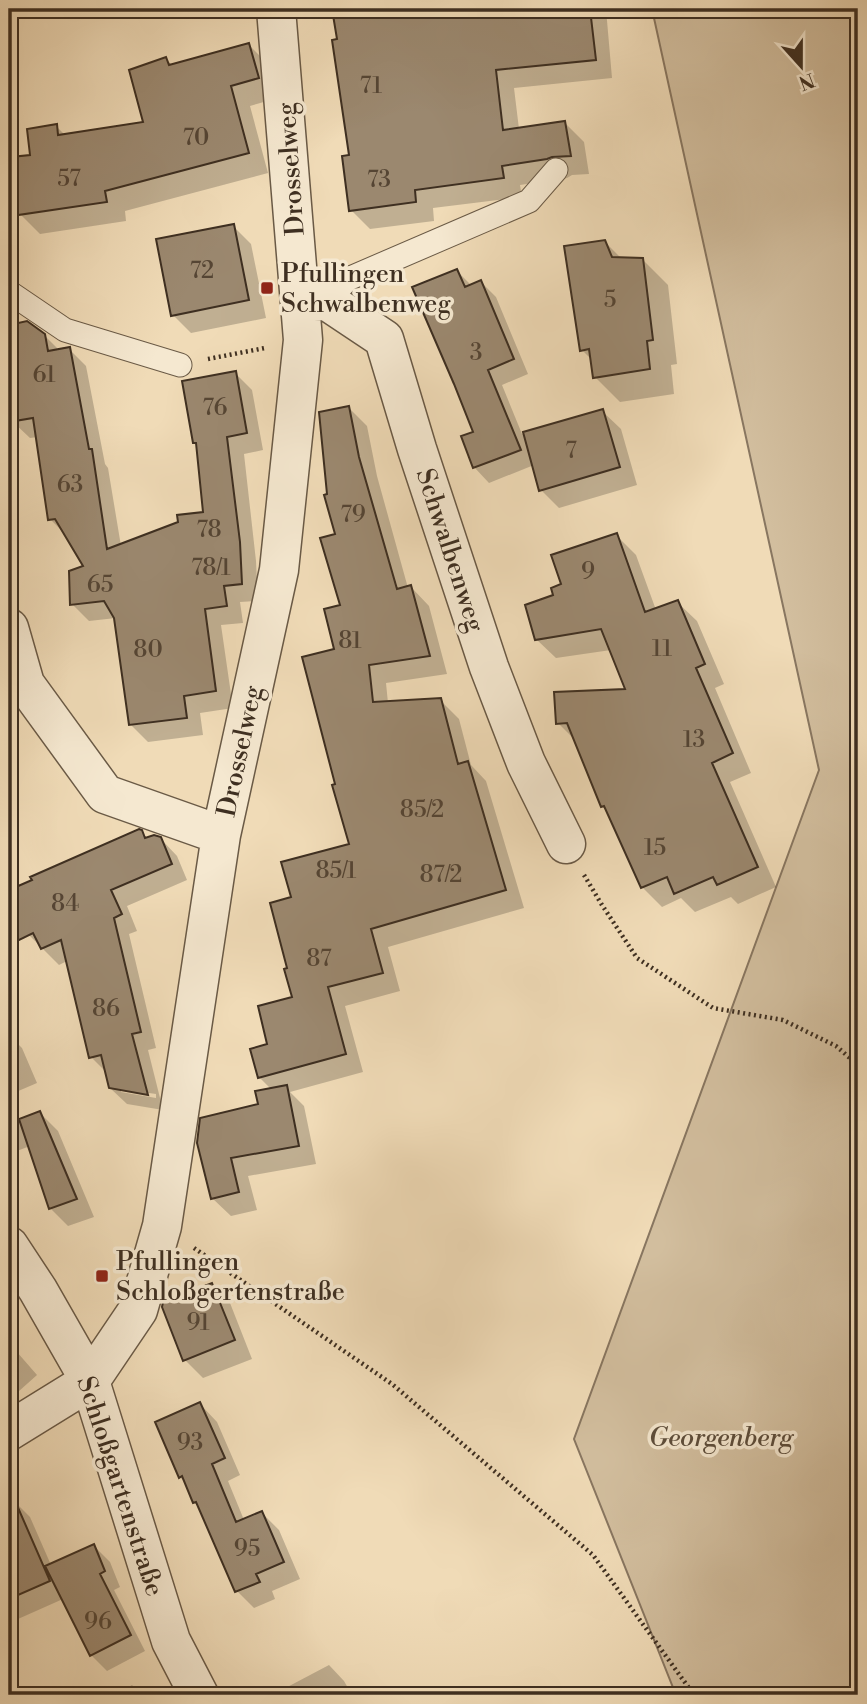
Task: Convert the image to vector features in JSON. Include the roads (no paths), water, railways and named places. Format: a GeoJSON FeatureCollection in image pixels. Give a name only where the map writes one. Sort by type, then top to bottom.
{"type":"FeatureCollection","features":[{"type":"Feature","properties":{"kind":"street","name":"Drosselweg"},"geometry":{"type":"LineString","coordinates":[[9,1431],[90,1381],[138,1310],[162,1226],[220,835],[279,570],[303,340],[313,301],[276,9]]}},
{"type":"Feature","properties":{"kind":"street","name":"Schwalbenweg"},"geometry":{"type":"LineString","coordinates":[[313,301],[384,339],[489,667],[526,764],[566,844]]}},
{"type":"Feature","properties":{"kind":"street"},"geometry":{"type":"LineString","coordinates":[[9,628],[25,684],[105,794],[220,835]]}},
{"type":"Feature","properties":{"kind":"street","name":"Schloßgartenstraße"},"geometry":{"type":"LineString","coordinates":[[9,1246],[38,1290],[90,1381],[171,1641],[199,1695]]}},
{"type":"Feature","properties":{"kind":"lane"},"geometry":{"type":"LineString","coordinates":[[313,301],[348,279],[529,201],[556,170]]}},
{"type":"Feature","properties":{"kind":"lane"},"geometry":{"type":"LineString","coordinates":[[9,292],[65,330],[180,365]]}},
{"type":"Feature","properties":{"kind":"place","name":"Pfullingen Schwalbenweg"},"geometry":{"type":"Point","coordinates":[267,288]}},
{"type":"Feature","properties":{"kind":"place","name":"Pfullingen Schloßgertenstraße"},"geometry":{"type":"Point","coordinates":[102,1276]}},
{"type":"Feature","properties":{"kind":"park label","name":"Georgenberg"},"geometry":{"type":"Point","coordinates":[721,1437]}}]}
